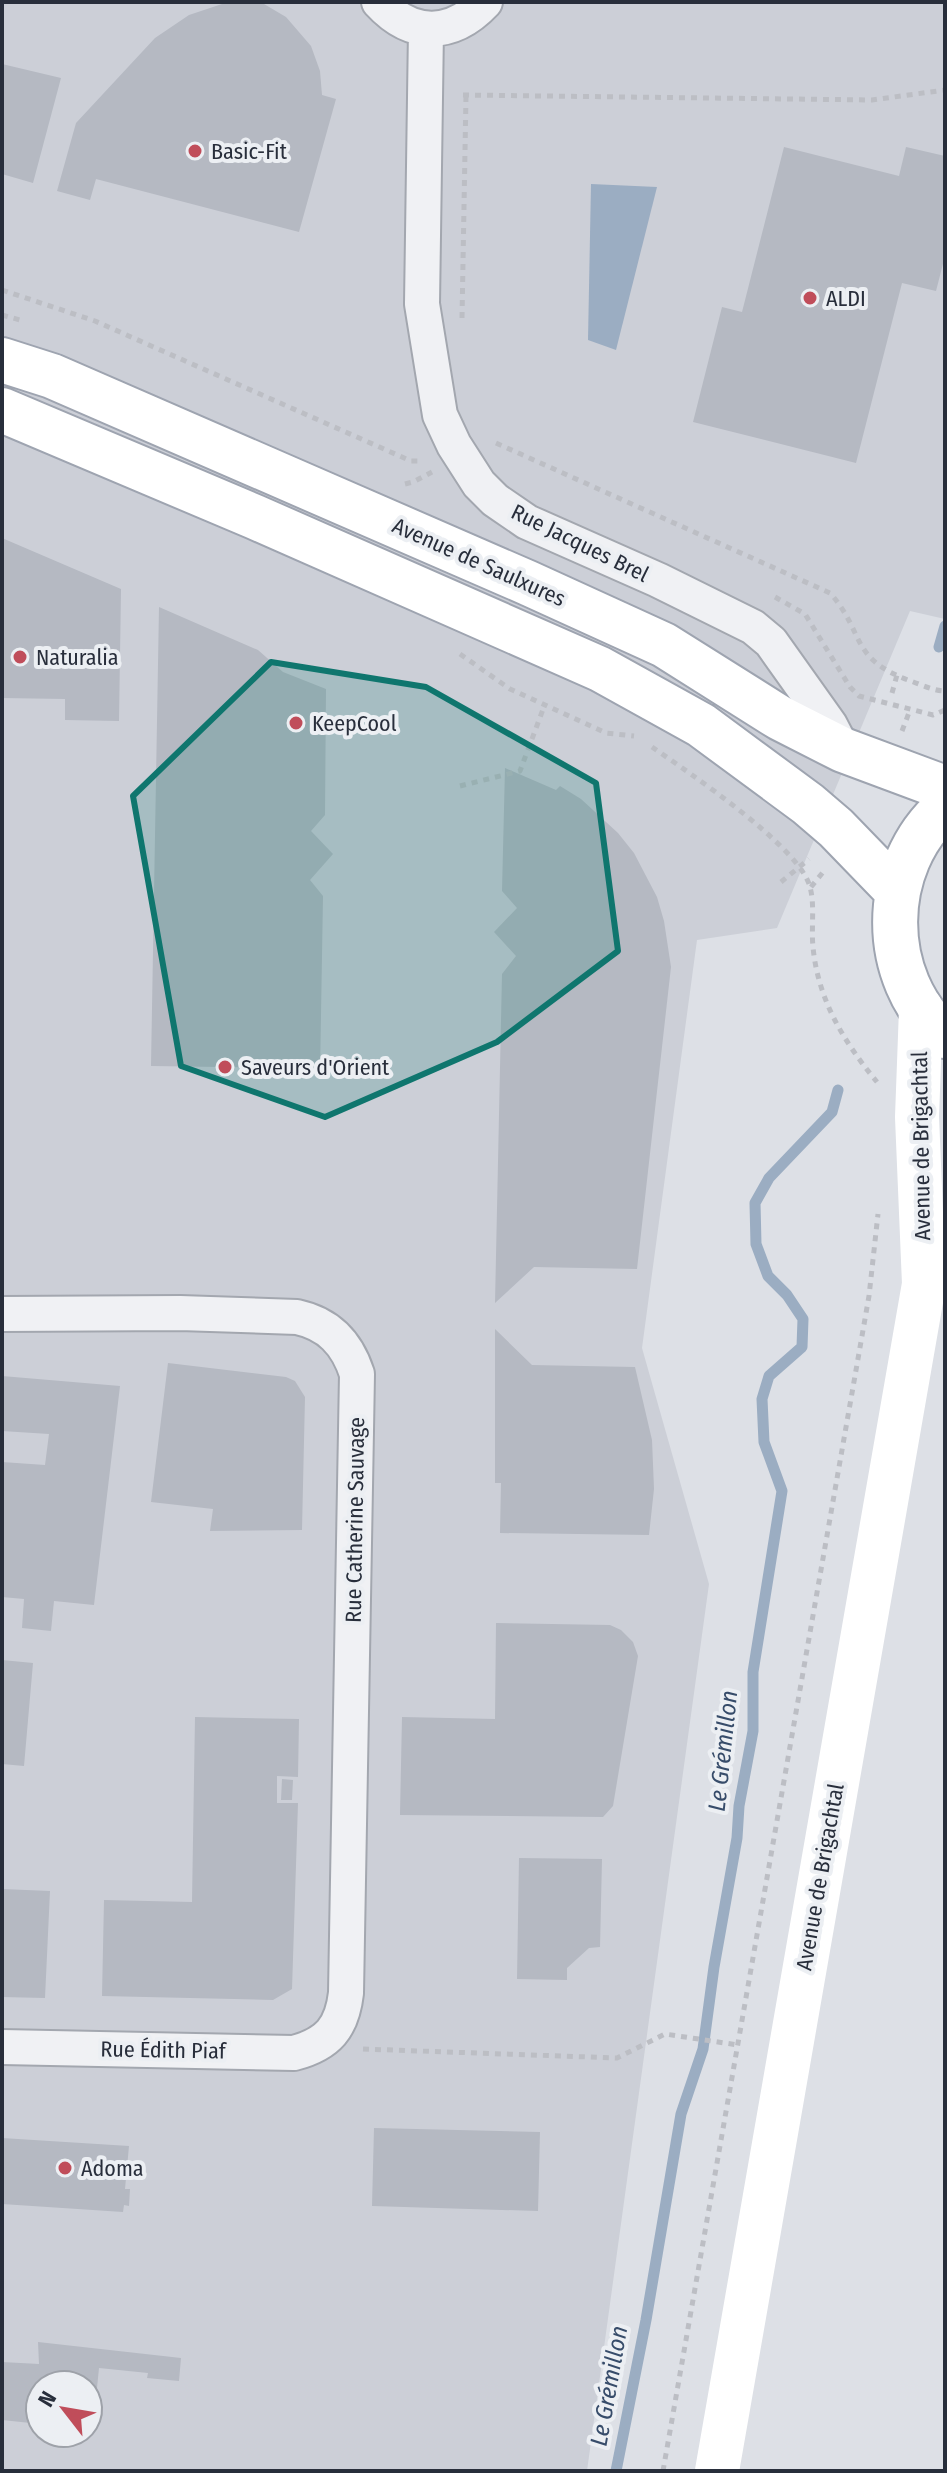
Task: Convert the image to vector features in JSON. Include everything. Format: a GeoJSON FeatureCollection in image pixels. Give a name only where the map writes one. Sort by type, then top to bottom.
{"type":"FeatureCollection","features":[{"type":"Feature","properties":{"kind":"main road","name":"Avenue de Saulxures"},"geometry":{"type":"LineString","coordinates":[[2,360],[52,376],[528,583],[664,645],[780,718],[843,750],[945,788]]}},
{"type":"Feature","properties":{"kind":"main road"},"geometry":{"type":"LineString","coordinates":[[2,410],[600,669],[701,725],[808,804],[836,828],[897,891]]}},
{"type":"Feature","properties":{"kind":"main road"},"geometry":{"type":"LineString","coordinates":[[933,1022],[906,982],[897,953],[894,922],[897,891],[910,854],[931,820],[945,808]]}},
{"type":"Feature","properties":{"kind":"main road","name":"Avenue de Brigachtal"},"geometry":{"type":"LineString","coordinates":[[717,2471],[924,1284],[917,1117],[933,1022]]}},
{"type":"Feature","properties":{"kind":"main road","name":"Avenue de Brigachtal"},"geometry":{"type":"LineString","coordinates":[[924,1284],[945,1236]]}},
{"type":"Feature","properties":{"kind":"street"},"geometry":{"type":"LineString","coordinates":[[379,2],[398,19],[426,29],[450,27],[472,16],[485,2]]}},
{"type":"Feature","properties":{"kind":"street","name":"Rue Jacques Brel"},"geometry":{"type":"LineString","coordinates":[[426,29],[422,304],[440,415],[454,445],[479,484],[495,500],[527,522],[658,580],[753,627],[771,642],[830,725],[843,750]]}},
{"type":"Feature","properties":{"kind":"street","name":"Rue Catherine Sauvage"},"geometry":{"type":"LineString","coordinates":[[2,1314],[180,1313],[297,1317],[315,1321],[328,1329],[342,1342],[352,1359],[357,1386],[346,1993],[339,2020],[322,2043]]}},
{"type":"Feature","properties":{"kind":"street","name":"Rue Édith Piaf"},"geometry":{"type":"LineString","coordinates":[[2,2047],[294,2053],[322,2043]]}},
{"type":"Feature","properties":{"kind":"path"},"geometry":{"type":"LineString","coordinates":[[426,94],[872,100],[945,90]]}},
{"type":"Feature","properties":{"kind":"path"},"geometry":{"type":"LineString","coordinates":[[462,321],[466,95]]}},
{"type":"Feature","properties":{"kind":"path"},"geometry":{"type":"LineString","coordinates":[[2,290],[95,321],[411,461],[421,462],[431,457]]}},
{"type":"Feature","properties":{"kind":"path"},"geometry":{"type":"LineString","coordinates":[[487,439],[830,593],[867,657],[897,675],[945,691]]}},
{"type":"Feature","properties":{"kind":"path"},"geometry":{"type":"LineString","coordinates":[[456,651],[502,685],[606,733],[638,737]]}},
{"type":"Feature","properties":{"kind":"path"},"geometry":{"type":"LineString","coordinates":[[892,693],[897,675]]}},
{"type":"Feature","properties":{"kind":"path"},"geometry":{"type":"LineString","coordinates":[[460,786],[520,771],[545,704]]}},
{"type":"Feature","properties":{"kind":"path"},"geometry":{"type":"LineString","coordinates":[[910,710],[933,715],[945,710]]}},
{"type":"Feature","properties":{"kind":"path"},"geometry":{"type":"LineString","coordinates":[[649,745],[717,793],[785,849],[801,868],[811,887],[813,948],[828,1008],[839,1033],[879,1085]]}},
{"type":"Feature","properties":{"kind":"path"},"geometry":{"type":"LineString","coordinates":[[781,882],[809,859]]}},
{"type":"Feature","properties":{"kind":"path"},"geometry":{"type":"LineString","coordinates":[[663,2471],[869,1296],[878,1207]]}},
{"type":"Feature","properties":{"kind":"path"},"geometry":{"type":"LineString","coordinates":[[322,2043],[375,2050],[617,2058],[665,2034],[738,2045]]}},
{"type":"Feature","properties":{"kind":"highlighted area"},"geometry":{"type":"Polygon","coordinates":[[[271,662],[426,687],[596,783],[618,951],[497,1042],[325,1117],[181,1066],[133,796],[271,662]]]}},
{"type":"Feature","properties":{"kind":"shaded area"},"geometry":{"type":"Polygon","coordinates":[[[2,2],[945,2],[945,619],[910,611],[777,928],[697,940],[642,1348],[709,1584],[587,2471],[2,2471],[2,2]]]}},
{"type":"Feature","properties":{"kind":"water"},"geometry":{"type":"Polygon","coordinates":[[[591,184],[657,187],[616,350],[588,340],[591,184]]]}},
{"type":"Feature","properties":{"kind":"building","name":"Basic-Fit"},"geometry":{"type":"Polygon","coordinates":[[[228,2],[264,4],[286,17],[311,46],[320,71],[322,95],[336,99],[299,232],[96,179],[90,200],[57,191],[76,123],[155,38],[189,15],[228,2]]]}},
{"type":"Feature","properties":{"kind":"building"},"geometry":{"type":"Polygon","coordinates":[[[2,64],[61,78],[33,183],[2,174],[2,64]]]}},
{"type":"Feature","properties":{"kind":"building"},"geometry":{"type":"Polygon","coordinates":[[[784,147],[899,176],[906,147],[945,156],[945,256],[936,291],[902,283],[856,463],[693,422],[722,307],[742,312],[784,147]]]}},
{"type":"Feature","properties":{"kind":"building"},"geometry":{"type":"Polygon","coordinates":[[[2,538],[121,589],[119,721],[65,720],[65,699],[2,698],[2,538]]]}},
{"type":"Feature","properties":{"kind":"building"},"geometry":{"type":"Polygon","coordinates":[[[159,607],[258,650],[283,672],[326,689],[325,815],[311,831],[333,854],[310,880],[323,896],[320,1074],[296,1075],[296,1068],[151,1066],[159,607]]]}},
{"type":"Feature","properties":{"kind":"building"},"geometry":{"type":"Polygon","coordinates":[[[505,768],[556,790],[560,786],[581,799],[618,833],[634,853],[657,897],[671,967],[637,1269],[534,1267],[495,1303],[502,974],[516,956],[494,932],[517,908],[502,891],[505,768]]]}},
{"type":"Feature","properties":{"kind":"building"},"geometry":{"type":"Polygon","coordinates":[[[495,1329],[532,1365],[635,1367],[652,1440],[654,1489],[649,1535],[500,1533],[501,1483],[495,1483],[495,1329]]]}},
{"type":"Feature","properties":{"kind":"building"},"geometry":{"type":"Polygon","coordinates":[[[168,1363],[286,1377],[295,1381],[305,1397],[302,1530],[210,1531],[213,1509],[151,1502],[168,1363]]]}},
{"type":"Feature","properties":{"kind":"building"},"geometry":{"type":"Polygon","coordinates":[[[2,1376],[120,1386],[94,1605],[54,1601],[51,1631],[22,1628],[24,1599],[2,1597],[2,1462],[45,1465],[49,1434],[2,1431],[2,1376]]]}},
{"type":"Feature","properties":{"kind":"building"},"geometry":{"type":"Polygon","coordinates":[[[496,1623],[610,1625],[621,1630],[633,1642],[638,1656],[613,1806],[603,1817],[400,1815],[402,1717],[495,1719],[496,1623]]]}},
{"type":"Feature","properties":{"kind":"building"},"geometry":{"type":"Polygon","coordinates":[[[2,1660],[33,1663],[24,1766],[2,1764],[2,1660]]]}},
{"type":"Feature","properties":{"kind":"building"},"geometry":{"type":"Polygon","coordinates":[[[195,1717],[299,1719],[298,1777],[277,1776],[277,1803],[298,1803],[292,1989],[273,2000],[102,1996],[104,1900],[192,1902],[195,1717]]]}},
{"type":"Feature","properties":{"kind":"building"},"geometry":{"type":"Polygon","coordinates":[[[282,1779],[293,1780],[292,1800],[281,1800],[282,1779]]]}},
{"type":"Feature","properties":{"kind":"building"},"geometry":{"type":"Polygon","coordinates":[[[519,1858],[602,1859],[600,1947],[589,1948],[567,1968],[567,1980],[517,1979],[519,1858]]]}},
{"type":"Feature","properties":{"kind":"building"},"geometry":{"type":"Polygon","coordinates":[[[2,1889],[50,1891],[45,1998],[2,1997],[2,1889]]]}},
{"type":"Feature","properties":{"kind":"building"},"geometry":{"type":"Polygon","coordinates":[[[374,2128],[540,2132],[538,2211],[372,2206],[374,2128]]]}},
{"type":"Feature","properties":{"kind":"building","name":"Adoma"},"geometry":{"type":"Polygon","coordinates":[[[2,2138],[129,2146],[125,2189],[130,2189],[129,2206],[124,2205],[123,2212],[2,2204],[2,2138]]]}},
{"type":"Feature","properties":{"kind":"building"},"geometry":{"type":"Polygon","coordinates":[[[38,2342],[181,2358],[179,2381],[147,2378],[148,2373],[99,2368],[24,2369],[24,2422],[2,2420],[2,2362],[39,2364],[38,2342]]]}},
{"type":"Feature","properties":{"kind":"waterway","name":"Le Grémillon"},"geometry":{"type":"LineString","coordinates":[[939,647],[945,626]]}},
{"type":"Feature","properties":{"kind":"waterway","name":"Le Grémillon"},"geometry":{"type":"LineString","coordinates":[[616,2471],[646,2320],[681,2114],[703,2049],[753,1731],[753,1672],[782,1491],[764,1442],[762,1399],[769,1376],[802,1347],[803,1319],[787,1295],[768,1276],[756,1244],[755,1203],[769,1178],[832,1112],[838,1090]]}},
{"type":"Feature","properties":{"kind":"place","name":"Basic-Fit"},"geometry":{"type":"Point","coordinates":[195,151]}},
{"type":"Feature","properties":{"kind":"place","name":"ALDI"},"geometry":{"type":"Point","coordinates":[810,298]}},
{"type":"Feature","properties":{"kind":"place","name":"Naturalia"},"geometry":{"type":"Point","coordinates":[20,657]}},
{"type":"Feature","properties":{"kind":"place","name":"KeepCool"},"geometry":{"type":"Point","coordinates":[296,723]}},
{"type":"Feature","properties":{"kind":"place","name":"Saveurs d'Orient"},"geometry":{"type":"Point","coordinates":[225,1067]}},
{"type":"Feature","properties":{"kind":"place","name":"Adoma"},"geometry":{"type":"Point","coordinates":[65,2168]}}]}
